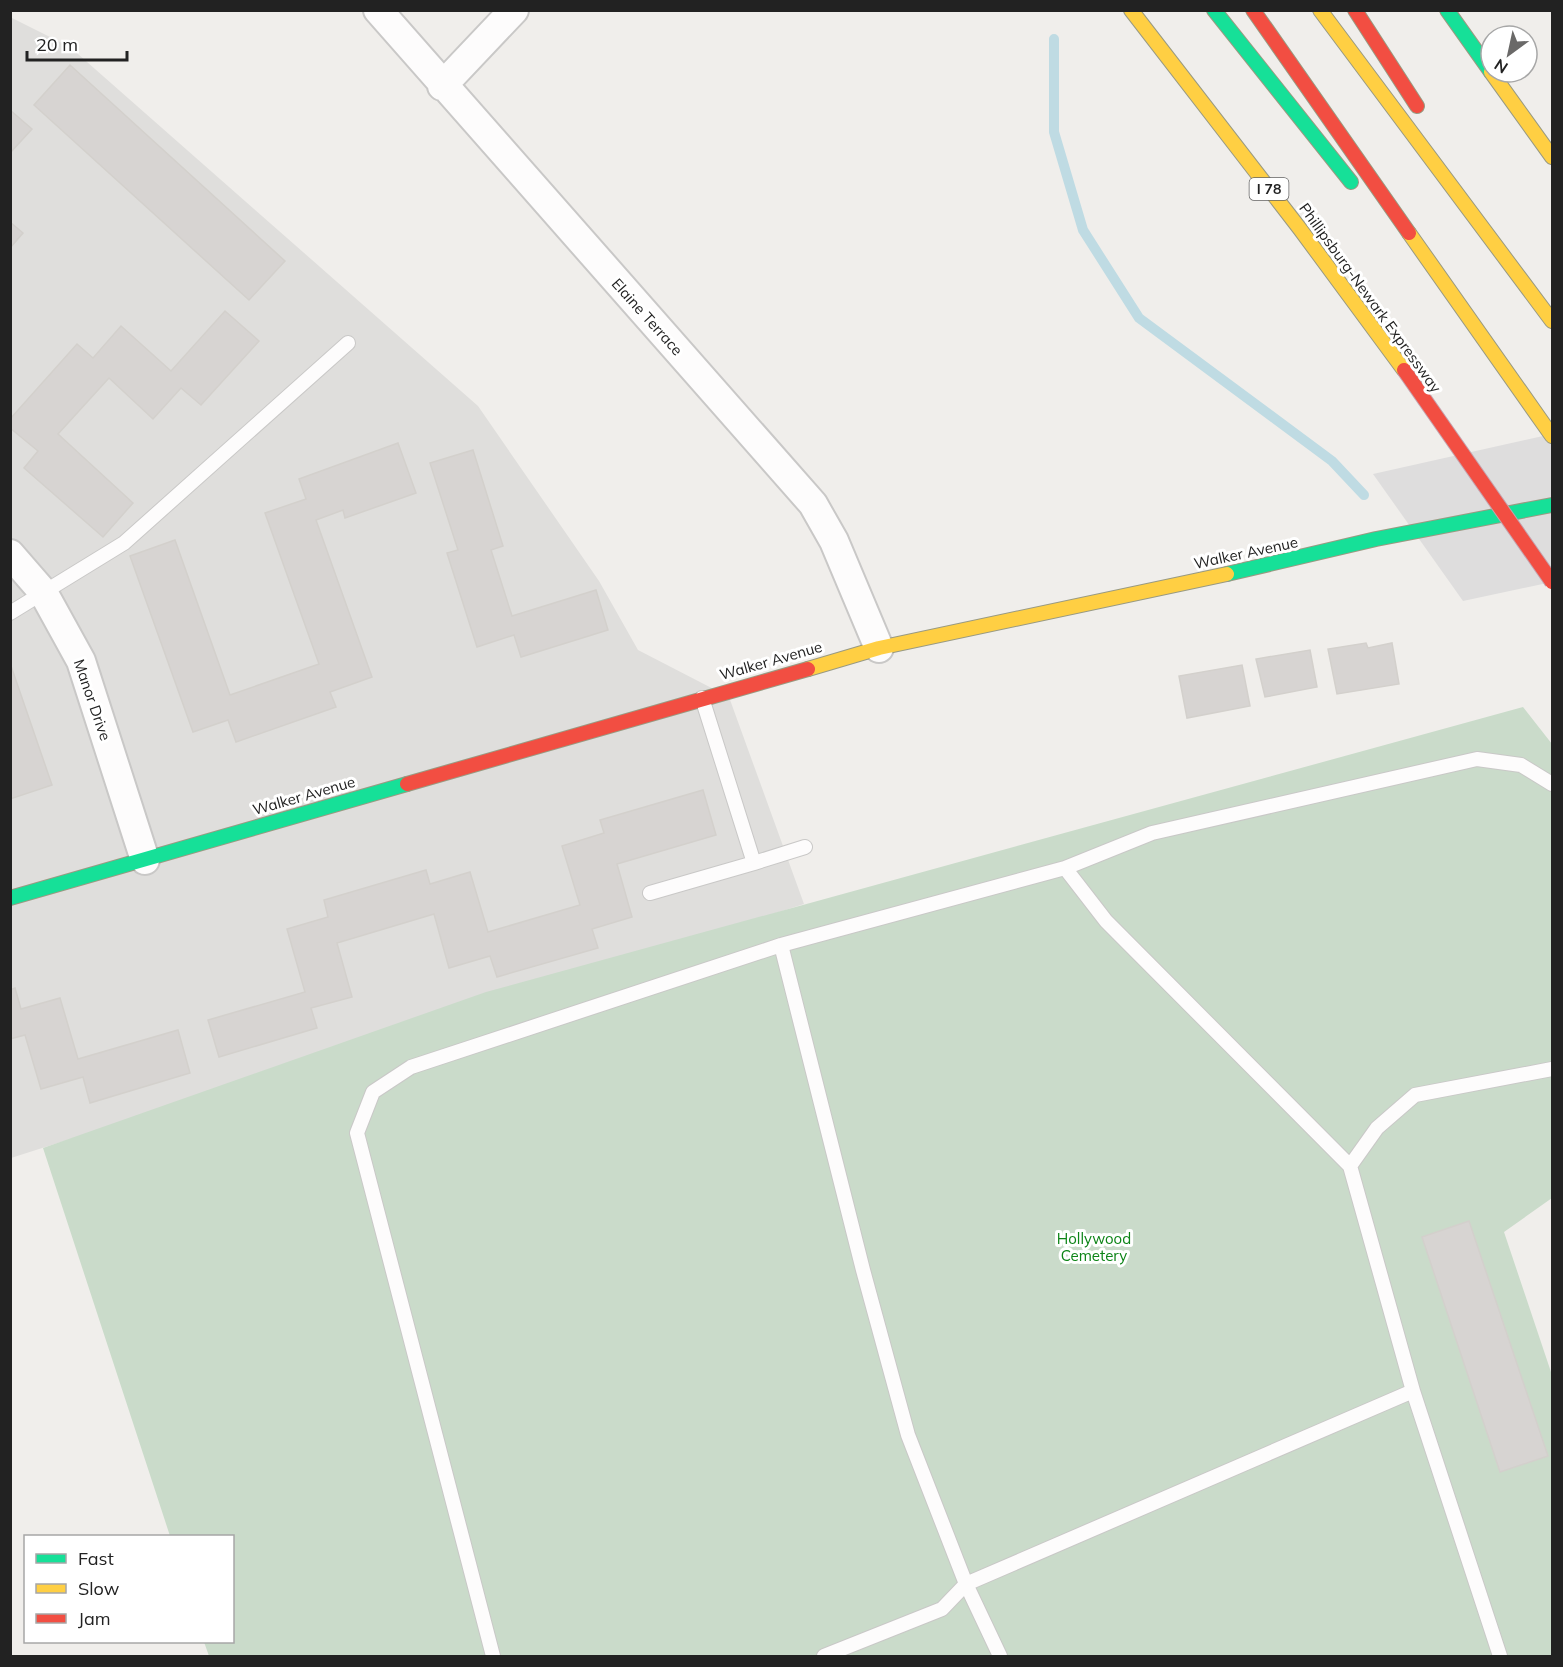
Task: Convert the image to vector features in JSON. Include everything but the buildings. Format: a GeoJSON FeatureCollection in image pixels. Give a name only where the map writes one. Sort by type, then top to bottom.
{"type":"FeatureCollection","features":[{"type":"Feature","properties":{"kind":"main road","name":"Phillipsburg-Newark Expressway"},"geometry":{"type":"LineString","coordinates":[[1131,10],[1300,229],[1404,370],[1552,582]]}},
{"type":"Feature","properties":{"kind":"main road"},"geometry":{"type":"LineString","coordinates":[[1214,10],[1363,195]]}},
{"type":"Feature","properties":{"kind":"main road"},"geometry":{"type":"LineString","coordinates":[[1253,10],[1552,436]]}},
{"type":"Feature","properties":{"kind":"main road"},"geometry":{"type":"LineString","coordinates":[[1320,10],[1552,319]]}},
{"type":"Feature","properties":{"kind":"main road"},"geometry":{"type":"LineString","coordinates":[[1355,10],[1424,117]]}},
{"type":"Feature","properties":{"kind":"main road"},"geometry":{"type":"LineString","coordinates":[[1447,10],[1479,55]]}},
{"type":"Feature","properties":{"kind":"main road"},"geometry":{"type":"LineString","coordinates":[[1500,84],[1552,157]]}},
{"type":"Feature","properties":{"kind":"main road"},"geometry":{"type":"LineString","coordinates":[[1463,177],[1552,319]]}},
{"type":"Feature","properties":{"kind":"main road"},"geometry":{"type":"LineString","coordinates":[[1378,213],[1504,365]]}},
{"type":"Feature","properties":{"kind":"main road","name":"Walker Avenue"},"geometry":{"type":"LineString","coordinates":[[10,898],[879,648],[1319,554],[1376,539],[1552,505]]}},
{"type":"Feature","properties":{"kind":"street","name":"Elaine Terrace"},"geometry":{"type":"LineString","coordinates":[[378,10],[442,86],[813,504],[834,541],[879,648]]}},
{"type":"Feature","properties":{"kind":"street"},"geometry":{"type":"LineString","coordinates":[[442,86],[514,10]]}},
{"type":"Feature","properties":{"kind":"street","name":"Manor Drive"},"geometry":{"type":"LineString","coordinates":[[10,555],[43,592],[81,661],[145,860]]}},
{"type":"Feature","properties":{"kind":"lane"},"geometry":{"type":"LineString","coordinates":[[10,613],[124,543],[348,343]]}},
{"type":"Feature","properties":{"kind":"lane"},"geometry":{"type":"LineString","coordinates":[[702,698],[754,863]]}},
{"type":"Feature","properties":{"kind":"lane"},"geometry":{"type":"LineString","coordinates":[[493,1656],[357,1133],[373,1092],[411,1067],[781,945],[1065,868],[1152,833],[1477,759],[1521,765],[1552,784]]}},
{"type":"Feature","properties":{"kind":"lane"},"geometry":{"type":"LineString","coordinates":[[650,893],[805,847]]}},
{"type":"Feature","properties":{"kind":"lane"},"geometry":{"type":"LineString","coordinates":[[1065,868],[1106,921],[1350,1166],[1413,1391],[1500,1656]]}},
{"type":"Feature","properties":{"kind":"lane"},"geometry":{"type":"LineString","coordinates":[[781,945],[862,1270],[908,1435],[966,1584],[1000,1656]]}},
{"type":"Feature","properties":{"kind":"lane"},"geometry":{"type":"LineString","coordinates":[[1350,1166],[1377,1128],[1415,1095],[1552,1069]]}},
{"type":"Feature","properties":{"kind":"lane"},"geometry":{"type":"LineString","coordinates":[[824,1656],[942,1609],[966,1584],[1413,1391]]}},
{"type":"Feature","properties":{"kind":"shaded area"},"geometry":{"type":"Polygon","coordinates":[[[10,17],[70,47],[478,406],[599,581],[638,650],[729,697],[804,904],[11,1158],[10,17]]]}},
{"type":"Feature","properties":{"kind":"green space","name":"Hollywood Cemetery"},"geometry":{"type":"Polygon","coordinates":[[[1523,707],[1552,744],[1552,1198],[1504,1232],[1552,1375],[1552,1656],[209,1656],[204,1643],[234,1643],[234,1535],[170,1535],[43,1148],[486,992],[1523,707]]]}},
{"type":"Feature","properties":{"kind":"pier"},"geometry":{"type":"Polygon","coordinates":[[[1552,434],[1552,582],[1463,601],[1373,474],[1552,434]]]}},
{"type":"Feature","properties":{"kind":"waterway"},"geometry":{"type":"LineString","coordinates":[[1054,39],[1054,132],[1083,230],[1139,318],[1332,461],[1364,495]]}},
{"type":"Feature","properties":{"kind":"traffic: fast"},"geometry":{"type":"LineString","coordinates":[[1214,10],[1351,182]]}},
{"type":"Feature","properties":{"kind":"traffic: fast"},"geometry":{"type":"LineString","coordinates":[[1447,10],[1479,55]]}},
{"type":"Feature","properties":{"kind":"traffic: fast"},"geometry":{"type":"LineString","coordinates":[[1227,574],[1376,539],[1552,505]]}},
{"type":"Feature","properties":{"kind":"traffic: fast"},"geometry":{"type":"LineString","coordinates":[[10,898],[407,784]]}},
{"type":"Feature","properties":{"kind":"traffic: slow"},"geometry":{"type":"LineString","coordinates":[[1131,10],[1300,229],[1404,370]]}},
{"type":"Feature","properties":{"kind":"traffic: slow"},"geometry":{"type":"LineString","coordinates":[[1320,10],[1552,321]]}},
{"type":"Feature","properties":{"kind":"traffic: slow"},"geometry":{"type":"LineString","coordinates":[[1500,84],[1552,157]]}},
{"type":"Feature","properties":{"kind":"traffic: slow"},"geometry":{"type":"LineString","coordinates":[[1409,233],[1552,436]]}},
{"type":"Feature","properties":{"kind":"traffic: slow"},"geometry":{"type":"LineString","coordinates":[[808,669],[879,648],[1227,574]]}},
{"type":"Feature","properties":{"kind":"traffic: jam"},"geometry":{"type":"LineString","coordinates":[[1253,10],[1409,233]]}},
{"type":"Feature","properties":{"kind":"traffic: jam"},"geometry":{"type":"LineString","coordinates":[[1355,10],[1417,106]]}},
{"type":"Feature","properties":{"kind":"traffic: jam"},"geometry":{"type":"LineString","coordinates":[[1404,370],[1552,582]]}},
{"type":"Feature","properties":{"kind":"traffic: jam"},"geometry":{"type":"LineString","coordinates":[[407,784],[808,669]]}}]}
